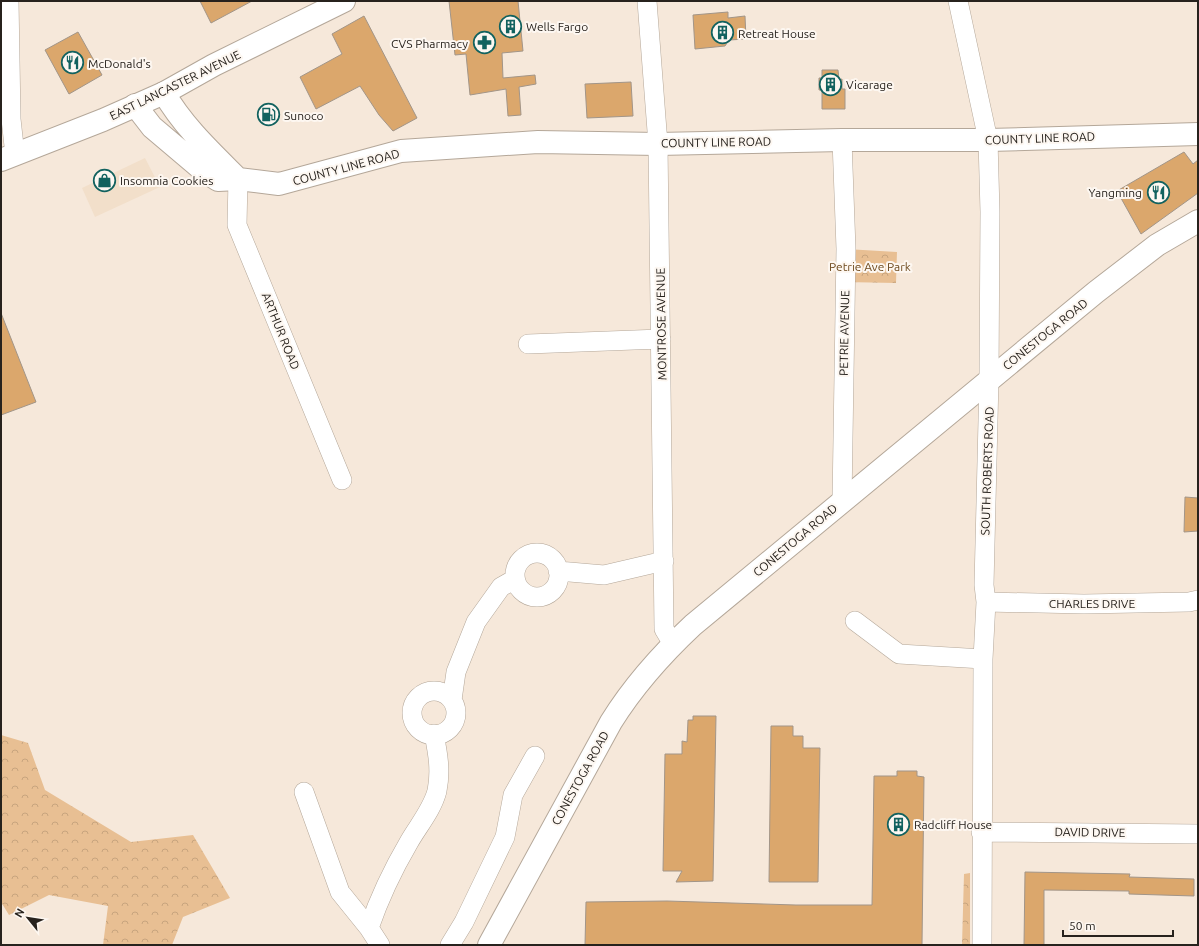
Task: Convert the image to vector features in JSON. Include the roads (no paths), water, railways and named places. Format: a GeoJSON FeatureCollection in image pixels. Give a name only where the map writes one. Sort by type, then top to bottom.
{"type":"FeatureCollection","features":[{"type":"Feature","properties":{"kind":"main road","name":"EAST LANCASTER AVENUE"},"geometry":{"type":"LineString","coordinates":[[8,158],[164,93],[214,65],[344,1]]}},
{"type":"Feature","properties":{"kind":"main road"},"geometry":{"type":"LineString","coordinates":[[164,93],[176,113],[189,129],[238,179]]}},
{"type":"Feature","properties":{"kind":"main road","name":"COUNTY LINE ROAD"},"geometry":{"type":"LineString","coordinates":[[135,105],[152,127],[218,180],[238,179],[279,184],[401,151],[538,142],[658,144],[842,140],[988,140],[1198,134]]}},
{"type":"Feature","properties":{"kind":"main road","name":"CONESTOGA ROAD"},"geometry":{"type":"LineString","coordinates":[[489,945],[611,722],[626,699],[652,666],[672,644],[693,624],[1114,277],[1157,246],[1198,221]]}},
{"type":"Feature","properties":{"kind":"street"},"geometry":{"type":"LineString","coordinates":[[8,158],[11,120],[9,1]]}},
{"type":"Feature","properties":{"kind":"street","name":"MONTROSE AVENUE"},"geometry":{"type":"LineString","coordinates":[[647,1],[658,144],[664,629],[672,644]]}},
{"type":"Feature","properties":{"kind":"street","name":"SOUTH ROBERTS ROAD"},"geometry":{"type":"LineString","coordinates":[[958,1],[988,140],[990,212],[989,379],[984,585],[986,602],[983,658],[982,945]]}},
{"type":"Feature","properties":{"kind":"street","name":"PETRIE AVENUE"},"geometry":{"type":"LineString","coordinates":[[842,140],[846,249],[842,502]]}},
{"type":"Feature","properties":{"kind":"street","name":"ARTHUR ROAD"},"geometry":{"type":"LineString","coordinates":[[238,179],[237,225],[342,480]]}},
{"type":"Feature","properties":{"kind":"street"},"geometry":{"type":"LineString","coordinates":[[528,344],[661,338]]}},
{"type":"Feature","properties":{"kind":"street"},"geometry":{"type":"LineString","coordinates":[[533,553],[550,557],[555,563],[558,571],[558,580],[555,588],[549,594],[541,597],[524,593],[518,587],[515,579],[515,570],[519,562],[525,556],[533,553]]}},
{"type":"Feature","properties":{"kind":"street"},"geometry":{"type":"LineString","coordinates":[[558,571],[604,574],[664,561]]}},
{"type":"Feature","properties":{"kind":"street"},"geometry":{"type":"LineString","coordinates":[[452,700],[456,672],[476,622],[501,587],[515,579]]}},
{"type":"Feature","properties":{"kind":"street","name":"CHARLES DRIVE"},"geometry":{"type":"LineString","coordinates":[[986,602],[1084,604],[1188,602],[1198,600]]}},
{"type":"Feature","properties":{"kind":"street"},"geometry":{"type":"LineString","coordinates":[[854,621],[899,654],[983,658]]}},
{"type":"Feature","properties":{"kind":"street"},"geometry":{"type":"LineString","coordinates":[[433,691],[446,694],[452,700],[456,717],[452,725],[446,731],[430,735],[422,732],[415,725],[412,718],[412,709],[415,701],[421,694],[433,691]]}},
{"type":"Feature","properties":{"kind":"street"},"geometry":{"type":"LineString","coordinates":[[370,928],[380,894],[409,842],[428,813],[436,792],[440,765],[434,734]]}},
{"type":"Feature","properties":{"kind":"street"},"geometry":{"type":"LineString","coordinates":[[450,945],[464,922],[505,837],[513,795],[535,756]]}},
{"type":"Feature","properties":{"kind":"street"},"geometry":{"type":"LineString","coordinates":[[304,792],[340,892],[370,928],[380,945]]}},
{"type":"Feature","properties":{"kind":"street","name":"DAVID DRIVE"},"geometry":{"type":"LineString","coordinates":[[982,832],[1198,834]]}},
{"type":"Feature","properties":{"kind":"place","name":"Wells Fargo"},"geometry":{"type":"Point","coordinates":[510,26]}},
{"type":"Feature","properties":{"kind":"place","name":"Retreat House"},"geometry":{"type":"Point","coordinates":[722,33]}},
{"type":"Feature","properties":{"kind":"place","name":"CVS Pharmacy"},"geometry":{"type":"Point","coordinates":[484,43]}},
{"type":"Feature","properties":{"kind":"place","name":"McDonald's"},"geometry":{"type":"Point","coordinates":[73,63]}},
{"type":"Feature","properties":{"kind":"place","name":"Vicarage"},"geometry":{"type":"Point","coordinates":[830,84]}},
{"type":"Feature","properties":{"kind":"place","name":"Sunoco"},"geometry":{"type":"Point","coordinates":[269,115]}},
{"type":"Feature","properties":{"kind":"place","name":"Insomnia Cookies"},"geometry":{"type":"Point","coordinates":[104,180]}},
{"type":"Feature","properties":{"kind":"place","name":"Yangming"},"geometry":{"type":"Point","coordinates":[1158,192]}},
{"type":"Feature","properties":{"kind":"place","name":"Radcliff House"},"geometry":{"type":"Point","coordinates":[899,824]}},
{"type":"Feature","properties":{"kind":"park label","name":"Petrie Ave Park"},"geometry":{"type":"Point","coordinates":[870,266]}}]}
